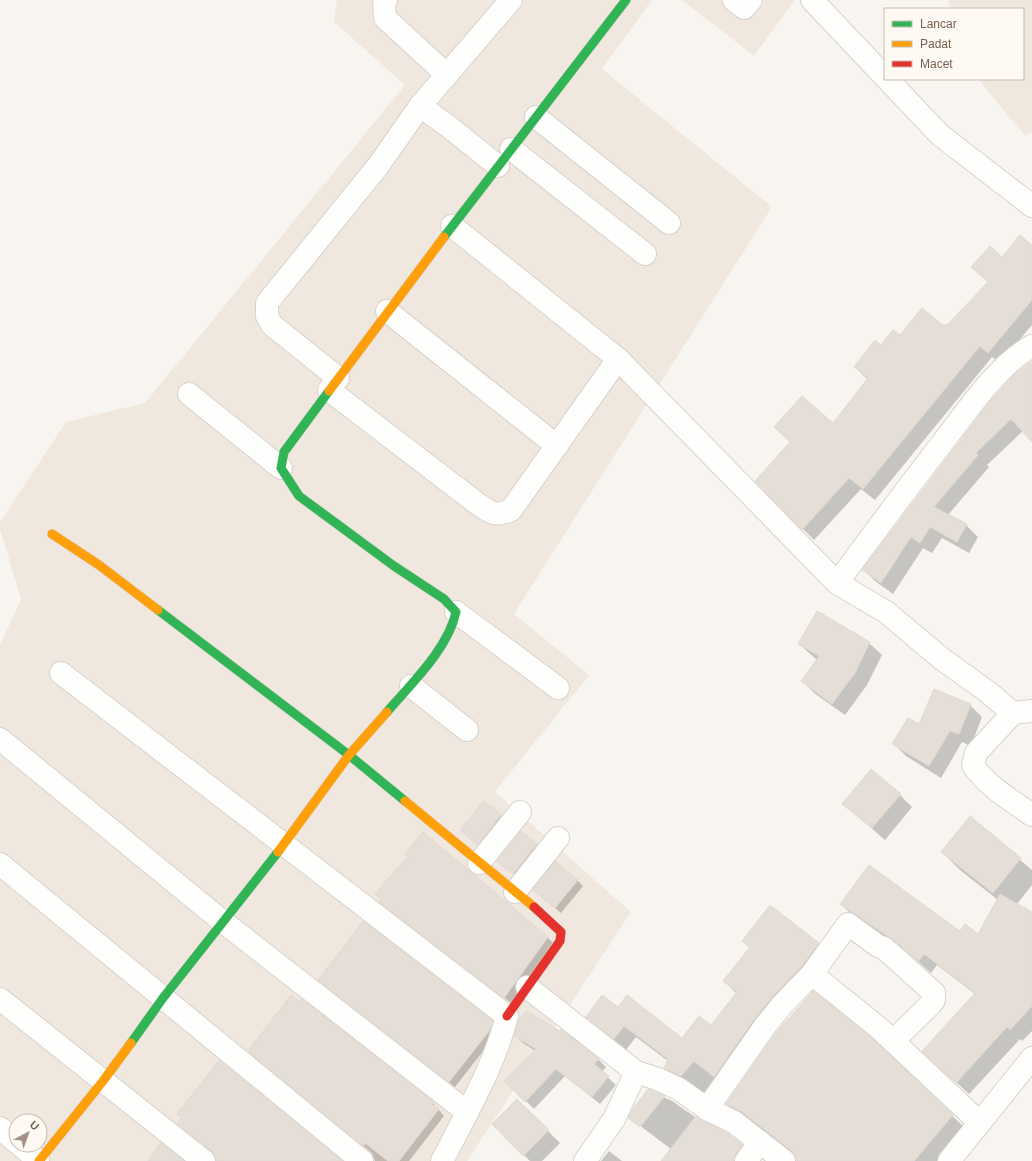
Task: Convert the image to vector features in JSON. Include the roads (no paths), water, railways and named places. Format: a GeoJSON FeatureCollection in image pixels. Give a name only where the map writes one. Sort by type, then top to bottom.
{"type":"FeatureCollection","features":[{"type":"Feature","properties":{"kind":"street"},"geometry":{"type":"LineString","coordinates":[[386,0],[384,4],[385,18],[447,75]]}},
{"type":"Feature","properties":{"kind":"street"},"geometry":{"type":"LineString","coordinates":[[511,0],[420,106],[378,166],[267,303],[267,316],[272,325],[334,384],[493,513],[500,515],[511,510],[558,446],[618,359]]}},
{"type":"Feature","properties":{"kind":"street"},"geometry":{"type":"LineString","coordinates":[[281,468],[284,452],[387,312],[626,0]]}},
{"type":"Feature","properties":{"kind":"street"},"geometry":{"type":"LineString","coordinates":[[734,0],[744,8],[751,0]]}},
{"type":"Feature","properties":{"kind":"street"},"geometry":{"type":"LineString","coordinates":[[812,0],[884,76]]}},
{"type":"Feature","properties":{"kind":"street"},"geometry":{"type":"LineString","coordinates":[[888,80],[940,135],[1032,206]]}},
{"type":"Feature","properties":{"kind":"street"},"geometry":{"type":"LineString","coordinates":[[420,106],[498,166]]}},
{"type":"Feature","properties":{"kind":"street"},"geometry":{"type":"LineString","coordinates":[[536,117],[669,223]]}},
{"type":"Feature","properties":{"kind":"street"},"geometry":{"type":"LineString","coordinates":[[511,149],[646,254]]}},
{"type":"Feature","properties":{"kind":"street"},"geometry":{"type":"LineString","coordinates":[[452,226],[618,359],[837,583],[886,612],[942,659],[988,692],[1022,712],[976,753],[973,765],[977,771],[998,790],[1032,815]]}},
{"type":"Feature","properties":{"kind":"street"},"geometry":{"type":"LineString","coordinates":[[387,312],[558,446]]}},
{"type":"Feature","properties":{"kind":"street"},"geometry":{"type":"LineString","coordinates":[[837,583],[908,485],[967,410],[1000,372],[1032,346]]}},
{"type":"Feature","properties":{"kind":"street"},"geometry":{"type":"LineString","coordinates":[[189,394],[281,468],[299,496],[394,566],[444,599],[456,612],[558,688]]}},
{"type":"Feature","properties":{"kind":"street"},"geometry":{"type":"LineString","coordinates":[[52,534],[99,565],[349,755],[515,892],[561,932],[560,941],[526,987],[507,1016],[501,1039],[442,1161]]}},
{"type":"Feature","properties":{"kind":"street"},"geometry":{"type":"LineString","coordinates":[[29,1153],[38,1161],[103,1081],[163,998],[284,844],[349,755],[427,666],[453,626],[456,612]]}},
{"type":"Feature","properties":{"kind":"street"},"geometry":{"type":"LineString","coordinates":[[61,673],[507,1016]]}},
{"type":"Feature","properties":{"kind":"street"},"geometry":{"type":"LineString","coordinates":[[411,686],[467,730]]}},
{"type":"Feature","properties":{"kind":"street"},"geometry":{"type":"LineString","coordinates":[[0,739],[222,921],[467,1112]]}},
{"type":"Feature","properties":{"kind":"street"},"geometry":{"type":"LineString","coordinates":[[479,863],[520,812]]}},
{"type":"Feature","properties":{"kind":"street"},"geometry":{"type":"LineString","coordinates":[[515,892],[558,838]]}},
{"type":"Feature","properties":{"kind":"street"},"geometry":{"type":"LineString","coordinates":[[0,864],[362,1161]]}},
{"type":"Feature","properties":{"kind":"street"},"geometry":{"type":"LineString","coordinates":[[707,1109],[765,1026],[782,1005],[812,974],[848,924],[878,946],[884,948],[934,993],[934,1000],[893,1041]]}},
{"type":"Feature","properties":{"kind":"street"},"geometry":{"type":"LineString","coordinates":[[812,974],[893,1041],[979,1122]]}},
{"type":"Feature","properties":{"kind":"street"},"geometry":{"type":"LineString","coordinates":[[526,987],[636,1072],[658,1079],[679,1089],[707,1109],[734,1122],[784,1161]]}},
{"type":"Feature","properties":{"kind":"street"},"geometry":{"type":"LineString","coordinates":[[0,999],[204,1161]]}},
{"type":"Feature","properties":{"kind":"street"},"geometry":{"type":"LineString","coordinates":[[949,1161],[1032,1058]]}},
{"type":"Feature","properties":{"kind":"street"},"geometry":{"type":"LineString","coordinates":[[585,1161],[614,1119],[636,1072]]}},
{"type":"Feature","properties":{"kind":"street"},"geometry":{"type":"LineString","coordinates":[[0,1128],[8,1135]]}},
{"type":"Feature","properties":{"kind":"street"},"geometry":{"type":"LineString","coordinates":[[746,1161],[760,1142]]}}]}
